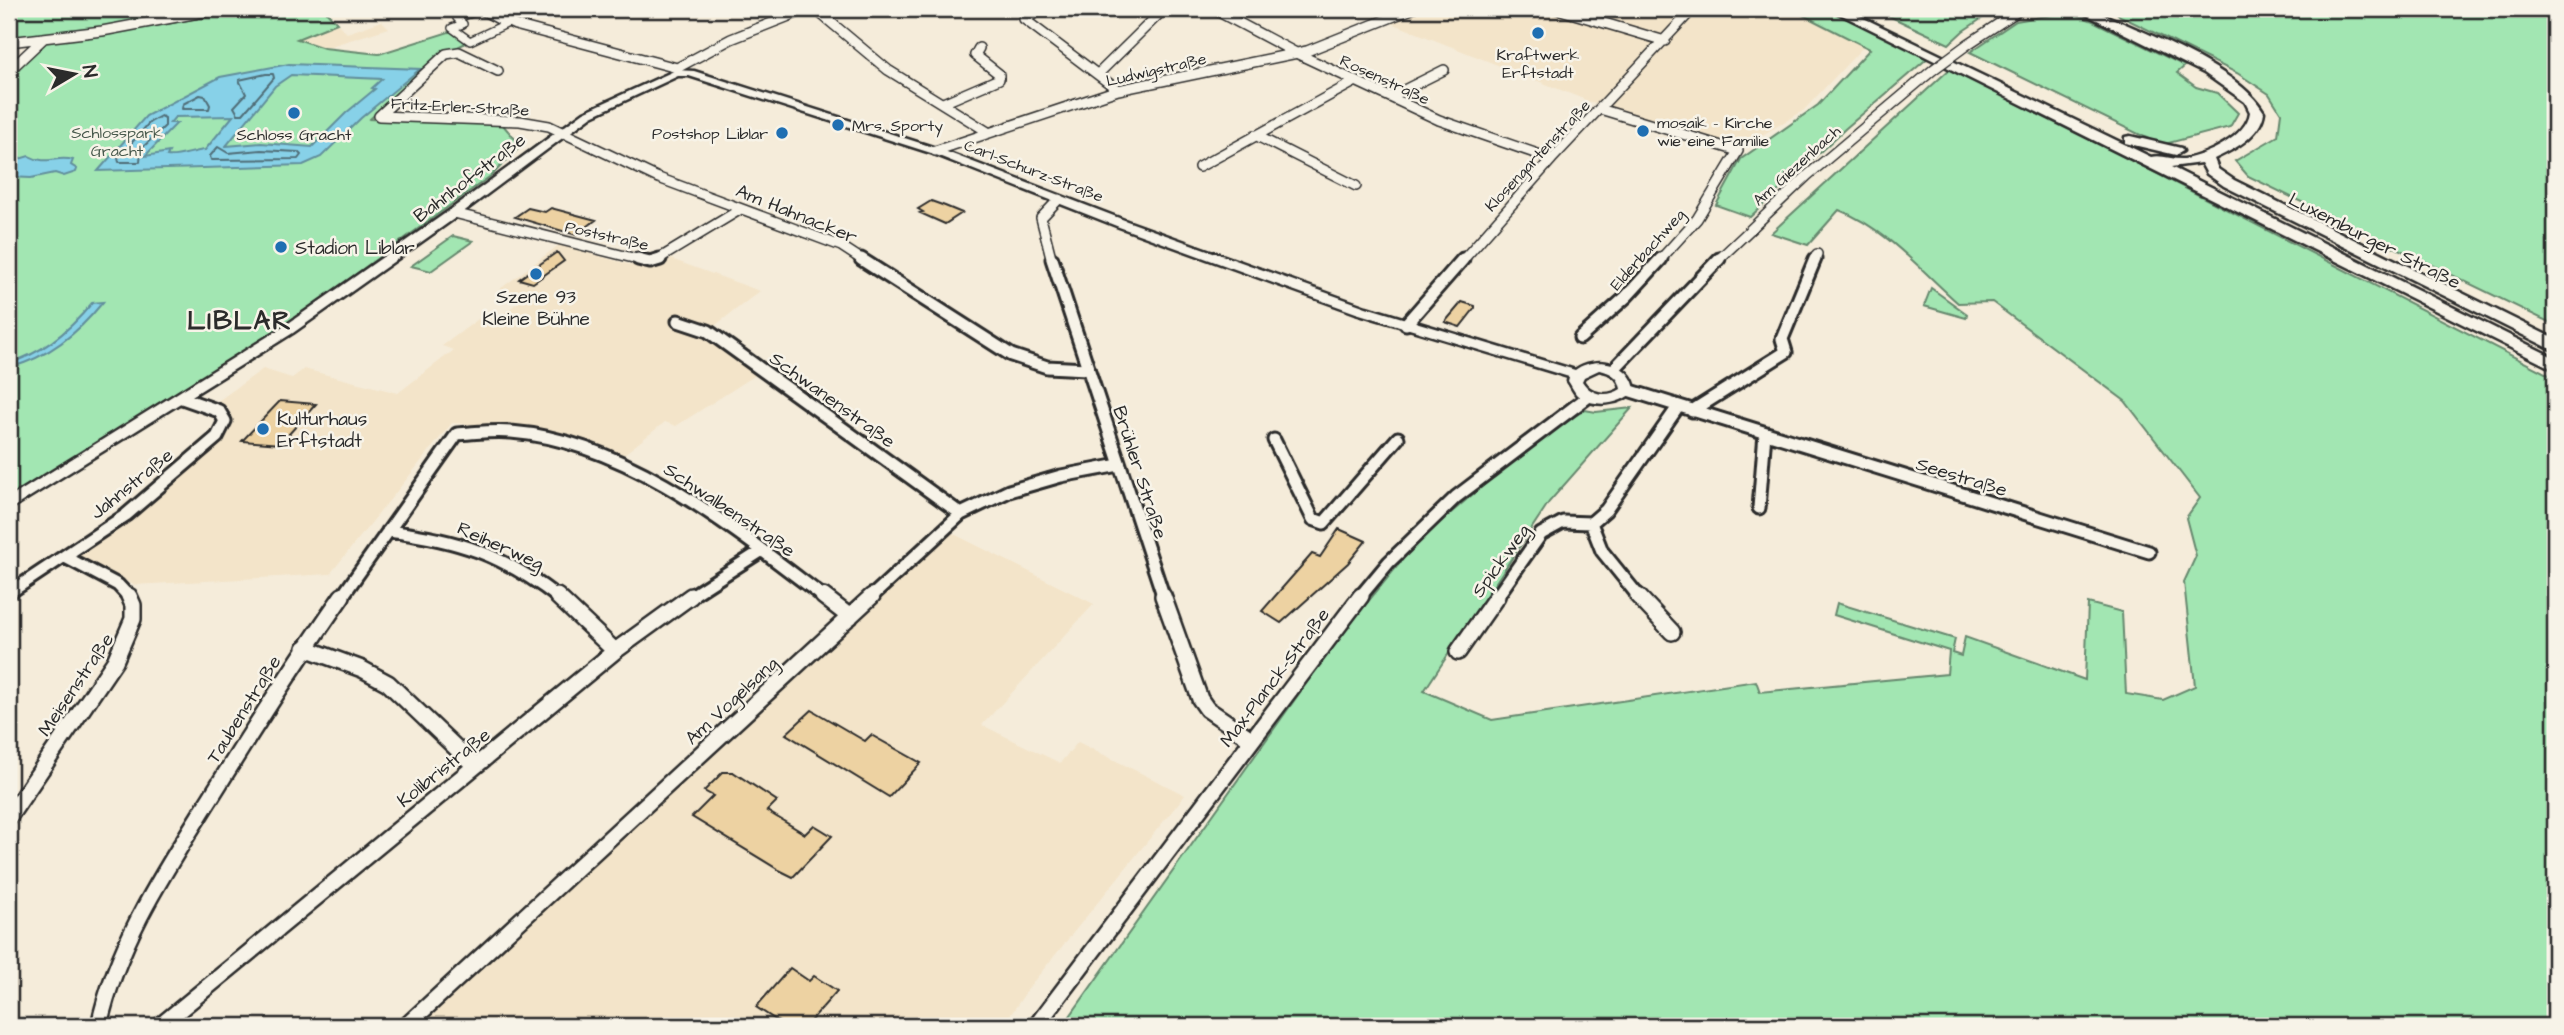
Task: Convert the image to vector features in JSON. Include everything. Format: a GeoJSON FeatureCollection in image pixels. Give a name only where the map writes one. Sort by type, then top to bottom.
{"type":"FeatureCollection","features":[{"type":"Feature","properties":{"kind":"main road"},"geometry":{"type":"LineString","coordinates":[[1836,9],[1970,66],[2154,159],[2175,163],[2192,162],[2200,154],[2250,129],[2257,116],[2254,103],[2239,88],[2209,70],[2081,9]]}},
{"type":"Feature","properties":{"kind":"main road"},"geometry":{"type":"LineString","coordinates":[[1862,9],[1967,58],[2175,163],[2177,170],[2185,176],[2242,205],[2272,225]]}},
{"type":"Feature","properties":{"kind":"main road"},"geometry":{"type":"LineString","coordinates":[[1871,24],[2272,225]]}},
{"type":"Feature","properties":{"kind":"main road"},"geometry":{"type":"LineString","coordinates":[[2130,140],[2162,150],[2200,154]]}},
{"type":"Feature","properties":{"kind":"main road"},"geometry":{"type":"LineString","coordinates":[[2200,154],[2212,172],[2229,183],[2555,346]]}},
{"type":"Feature","properties":{"kind":"main road","name":"Luxemburger Straße"},"geometry":{"type":"LineString","coordinates":[[2175,163],[2555,354]]}},
{"type":"Feature","properties":{"kind":"main road","name":"Luxemburger Straße"},"geometry":{"type":"LineString","coordinates":[[2272,225],[2555,365]]}},
{"type":"Feature","properties":{"kind":"street"},"geometry":{"type":"LineString","coordinates":[[9,42],[142,24],[220,9]]}},
{"type":"Feature","properties":{"kind":"street","name":"Carl-Schurz-Straße"},"geometry":{"type":"LineString","coordinates":[[481,9],[515,25],[690,73],[935,151],[1059,199],[1406,324],[1577,375]]}},
{"type":"Feature","properties":{"kind":"street"},"geometry":{"type":"LineString","coordinates":[[676,70],[731,39],[807,9]]}},
{"type":"Feature","properties":{"kind":"street"},"geometry":{"type":"LineString","coordinates":[[815,9],[888,70],[988,132]]}},
{"type":"Feature","properties":{"kind":"street"},"geometry":{"type":"LineString","coordinates":[[1044,9],[1024,19],[1118,90]]}},
{"type":"Feature","properties":{"kind":"street"},"geometry":{"type":"LineString","coordinates":[[1098,74],[1164,9]]}},
{"type":"Feature","properties":{"kind":"street","name":"Rosenstraße"},"geometry":{"type":"LineString","coordinates":[[1213,9],[1298,54],[1464,131],[1552,159]]}},
{"type":"Feature","properties":{"kind":"street"},"geometry":{"type":"LineString","coordinates":[[1384,20],[1412,9]]}},
{"type":"Feature","properties":{"kind":"street"},"geometry":{"type":"LineString","coordinates":[[1557,9],[1665,41]]}},
{"type":"Feature","properties":{"kind":"street","name":"Klosengartenstraße"},"geometry":{"type":"LineString","coordinates":[[1406,324],[1552,159],[1693,9]]}},
{"type":"Feature","properties":{"kind":"street","name":"Am Giezenbach"},"geometry":{"type":"LineString","coordinates":[[1614,369],[1729,248],[1809,171],[1934,69],[2021,9]]}},
{"type":"Feature","properties":{"kind":"street"},"geometry":{"type":"LineString","coordinates":[[480,10],[506,24],[470,41],[453,28],[463,24],[457,18],[480,10]]}},
{"type":"Feature","properties":{"kind":"street","name":"Ludwigstraße"},"geometry":{"type":"LineString","coordinates":[[935,151],[1118,90],[1298,54],[1384,20]]}},
{"type":"Feature","properties":{"kind":"street"},"geometry":{"type":"LineString","coordinates":[[9,71],[43,39]]}},
{"type":"Feature","properties":{"kind":"street"},"geometry":{"type":"LineString","coordinates":[[943,103],[999,79],[999,74],[975,55],[979,48]]}},
{"type":"Feature","properties":{"kind":"street","name":"Fritz-Erler-Straße"},"geometry":{"type":"LineString","coordinates":[[498,72],[459,52],[446,54],[379,116],[520,121],[549,126],[561,132]]}},
{"type":"Feature","properties":{"kind":"street","name":"Bahnhofstraße"},"geometry":{"type":"LineString","coordinates":[[9,505],[288,330],[588,114],[676,70]]}},
{"type":"Feature","properties":{"kind":"street"},"geometry":{"type":"LineString","coordinates":[[1390,97],[1444,70]]}},
{"type":"Feature","properties":{"kind":"street"},"geometry":{"type":"LineString","coordinates":[[1199,167],[1356,81]]}},
{"type":"Feature","properties":{"kind":"street","name":"Elderbachweg"},"geometry":{"type":"LineString","coordinates":[[1580,338],[1626,297],[1696,219],[1738,151],[1600,109]]}},
{"type":"Feature","properties":{"kind":"street","name":"Am Hahnacker"},"geometry":{"type":"LineString","coordinates":[[561,132],[656,177],[841,246],[1011,355],[1047,367],[1087,369]]}},
{"type":"Feature","properties":{"kind":"street"},"geometry":{"type":"LineString","coordinates":[[1255,135],[1356,187]]}},
{"type":"Feature","properties":{"kind":"street","name":"Brühler Straße"},"geometry":{"type":"LineString","coordinates":[[1059,199],[1041,218],[1087,369],[1200,699],[1207,709],[1251,739]]}},
{"type":"Feature","properties":{"kind":"street","name":"Poststraße"},"geometry":{"type":"LineString","coordinates":[[454,213],[650,262],[659,260],[741,209]]}},
{"type":"Feature","properties":{"kind":"street"},"geometry":{"type":"LineString","coordinates":[[1692,411],[1786,352],[1782,339],[1817,254]]}},
{"type":"Feature","properties":{"kind":"street","name":"Schwanenstraße"},"geometry":{"type":"LineString","coordinates":[[678,321],[708,331],[961,514]]}},
{"type":"Feature","properties":{"kind":"street"},"geometry":{"type":"LineString","coordinates":[[1592,367],[1614,369],[1625,377],[1628,390],[1616,398],[1589,396],[1577,386],[1577,375],[1592,367]]}},
{"type":"Feature","properties":{"kind":"street","name":"Seestraße"},"geometry":{"type":"LineString","coordinates":[[1628,390],[2149,552]]}},
{"type":"Feature","properties":{"kind":"street","name":"Max-Planck-Straße"},"geometry":{"type":"LineString","coordinates":[[1036,1026],[1336,626],[1389,562],[1456,497],[1589,396]]}},
{"type":"Feature","properties":{"kind":"street","name":"Jahnstraße"},"geometry":{"type":"LineString","coordinates":[[9,593],[127,515],[217,436],[225,421],[219,411],[182,398]]}},
{"type":"Feature","properties":{"kind":"street"},"geometry":{"type":"LineString","coordinates":[[1672,632],[1607,558],[1592,535],[1591,523],[1606,510],[1678,407]]}},
{"type":"Feature","properties":{"kind":"street","name":"Schwalbenstraße"},"geometry":{"type":"LineString","coordinates":[[457,434],[474,431],[530,433],[569,442],[606,457],[674,491],[850,617]]}},
{"type":"Feature","properties":{"kind":"street"},"geometry":{"type":"LineString","coordinates":[[1759,508],[1765,433]]}},
{"type":"Feature","properties":{"kind":"street","name":"Taubenstraße"},"geometry":{"type":"LineString","coordinates":[[99,1026],[107,988],[121,953],[166,870],[305,648],[457,434]]}},
{"type":"Feature","properties":{"kind":"street"},"geometry":{"type":"LineString","coordinates":[[1274,440],[1313,519],[1324,523],[1398,438]]}},
{"type":"Feature","properties":{"kind":"street","name":"Am Vogelsang"},"geometry":{"type":"LineString","coordinates":[[407,1026],[961,514],[1009,491],[1061,476],[1119,465]]}},
{"type":"Feature","properties":{"kind":"street","name":"Spickweg"},"geometry":{"type":"LineString","coordinates":[[1458,652],[1541,534],[1563,522],[1591,523]]}},
{"type":"Feature","properties":{"kind":"street","name":"Reiherweg"},"geometry":{"type":"LineString","coordinates":[[388,531],[451,541],[530,574],[572,606],[615,651]]}},
{"type":"Feature","properties":{"kind":"street","name":"Kolibristraße"},"geometry":{"type":"LineString","coordinates":[[160,1026],[615,651],[705,586],[761,551]]}},
{"type":"Feature","properties":{"kind":"street","name":"Meisenstraße"},"geometry":{"type":"LineString","coordinates":[[9,817],[115,661],[129,638],[135,621],[133,597],[124,588],[65,557]]}},
{"type":"Feature","properties":{"kind":"street"},"geometry":{"type":"LineString","coordinates":[[305,648],[362,669],[388,683],[475,765]]}},
{"type":"Feature","properties":{"kind":"shaded area"},"geometry":{"type":"Polygon","coordinates":[[[1362,9],[1791,9],[1865,45],[1803,111],[1742,147],[1611,110],[1362,9]]]}},
{"type":"Feature","properties":{"kind":"shaded area"},"geometry":{"type":"Polygon","coordinates":[[[382,21],[389,28],[324,48],[296,38],[337,23],[347,33],[382,21]]]}},
{"type":"Feature","properties":{"kind":"shaded area"},"geometry":{"type":"Polygon","coordinates":[[[559,245],[643,268],[671,259],[760,291],[704,334],[759,373],[676,426],[665,422],[623,455],[551,431],[452,423],[330,574],[134,585],[77,556],[133,516],[224,436],[233,420],[228,407],[215,403],[263,369],[292,378],[304,369],[398,393],[454,350],[442,346],[481,317],[495,320],[525,297],[500,289],[559,245]]]}},
{"type":"Feature","properties":{"kind":"shaded area"},"geometry":{"type":"Polygon","coordinates":[[[952,533],[1094,604],[982,725],[1060,763],[1078,742],[1185,795],[1030,986],[1003,1026],[418,1026],[952,533]]]}},
{"type":"Feature","properties":{"kind":"green space"},"geometry":{"type":"Polygon","coordinates":[[[9,9],[164,9],[164,18],[105,28],[9,38],[9,9]]]}},
{"type":"Feature","properties":{"kind":"green space","name":"Schlosspark Gracht"},"geometry":{"type":"Polygon","coordinates":[[[244,9],[324,9],[337,23],[297,39],[324,48],[379,54],[455,30],[470,41],[442,56],[370,119],[503,125],[521,146],[492,175],[279,330],[9,497],[9,77],[45,41],[167,24],[244,9]]]}},
{"type":"Feature","properties":{"kind":"green space"},"geometry":{"type":"Polygon","coordinates":[[[1791,9],[1826,9],[1929,57],[1846,128],[1750,217],[1716,205],[1741,159],[1818,105],[1870,49],[1791,9]]]}},
{"type":"Feature","properties":{"kind":"green space"},"geometry":{"type":"Polygon","coordinates":[[[1874,9],[1996,9],[1949,44],[1874,9]]]}},
{"type":"Feature","properties":{"kind":"green space"},"geometry":{"type":"Polygon","coordinates":[[[2113,9],[2555,9],[2555,325],[2248,176],[2235,161],[2278,136],[2281,113],[2269,94],[2237,73],[2120,16],[2113,9]]]}},
{"type":"Feature","properties":{"kind":"green space"},"geometry":{"type":"Polygon","coordinates":[[[2069,12],[2185,66],[2177,73],[2196,87],[2217,93],[2238,113],[2230,127],[2161,145],[1970,52],[2016,21],[2069,12]]]}},
{"type":"Feature","properties":{"kind":"green space"},"geometry":{"type":"Polygon","coordinates":[[[1951,68],[2555,378],[2555,1026],[1063,1026],[1342,633],[1418,541],[1500,471],[1563,422],[1585,410],[1596,412],[1632,408],[1549,502],[1424,691],[1492,720],[1756,681],[1760,692],[1947,674],[1949,651],[1834,615],[1837,603],[1955,639],[1952,653],[1961,656],[1965,637],[2085,680],[2088,603],[2122,612],[2126,694],[2163,700],[2195,686],[2184,582],[2196,556],[2186,518],[2200,498],[2125,401],[1992,302],[1958,303],[1887,238],[1856,218],[1839,210],[1808,245],[1771,233],[1951,68]]]}},
{"type":"Feature","properties":{"kind":"green space"},"geometry":{"type":"Polygon","coordinates":[[[453,236],[473,241],[431,271],[411,266],[453,236]]]}},
{"type":"Feature","properties":{"kind":"green space"},"geometry":{"type":"Polygon","coordinates":[[[1931,288],[1967,314],[1966,318],[1924,306],[1931,288]]]}},
{"type":"Feature","properties":{"kind":"water"},"geometry":{"type":"Polygon","coordinates":[[[289,64],[420,69],[361,118],[321,157],[303,165],[98,171],[146,116],[220,77],[289,64]],[[291,75],[275,86],[226,146],[261,143],[312,147],[375,89],[372,88],[382,79],[291,75]],[[233,116],[175,117],[170,123],[177,123],[145,156],[169,152],[167,156],[175,156],[205,150],[233,116]]]}},
{"type":"Feature","properties":{"kind":"water"},"geometry":{"type":"Polygon","coordinates":[[[29,156],[41,160],[73,160],[71,165],[77,169],[76,172],[64,176],[55,173],[31,178],[9,177],[9,162],[29,156]]]}},
{"type":"Feature","properties":{"kind":"water"},"geometry":{"type":"Polygon","coordinates":[[[103,302],[61,343],[37,358],[9,368],[9,363],[45,347],[75,322],[92,303],[103,302]]]}},
{"type":"Feature","properties":{"kind":"building"},"geometry":{"type":"Polygon","coordinates":[[[931,201],[962,213],[945,224],[920,213],[923,212],[918,209],[931,201]]]}},
{"type":"Feature","properties":{"kind":"building"},"geometry":{"type":"Polygon","coordinates":[[[528,208],[545,212],[551,208],[596,220],[576,235],[515,217],[528,208]]]}},
{"type":"Feature","properties":{"kind":"building","name":"Szene 93 Kleine Bühne"},"geometry":{"type":"Polygon","coordinates":[[[557,252],[564,261],[533,283],[519,279],[557,252]]]}},
{"type":"Feature","properties":{"kind":"building"},"geometry":{"type":"Polygon","coordinates":[[[1462,302],[1475,308],[1460,327],[1445,322],[1462,302]]]}},
{"type":"Feature","properties":{"kind":"building"},"geometry":{"type":"Polygon","coordinates":[[[280,401],[316,404],[280,444],[242,441],[280,401]]]}},
{"type":"Feature","properties":{"kind":"building"},"geometry":{"type":"Polygon","coordinates":[[[1339,529],[1366,541],[1348,563],[1281,623],[1262,611],[1312,554],[1320,557],[1339,529]]]}},
{"type":"Feature","properties":{"kind":"building"},"geometry":{"type":"Polygon","coordinates":[[[812,710],[865,741],[871,735],[921,763],[889,797],[786,734],[812,710]]]}},
{"type":"Feature","properties":{"kind":"building"},"geometry":{"type":"Polygon","coordinates":[[[723,772],[733,772],[777,801],[767,811],[805,834],[814,825],[832,836],[793,877],[779,870],[692,817],[713,796],[704,791],[723,772]]]}},
{"type":"Feature","properties":{"kind":"building"},"geometry":{"type":"Polygon","coordinates":[[[790,968],[809,981],[814,976],[837,991],[806,1026],[785,1026],[756,1007],[790,968]]]}},
{"type":"Feature","properties":{"kind":"place","name":"Kraftwerk Erftstadt"},"geometry":{"type":"Point","coordinates":[1538,33]}},
{"type":"Feature","properties":{"kind":"place","name":"Schloss Gracht"},"geometry":{"type":"Point","coordinates":[294,113]}},
{"type":"Feature","properties":{"kind":"place","name":"Mrs. Sporty"},"geometry":{"type":"Point","coordinates":[838,125]}},
{"type":"Feature","properties":{"kind":"place","name":"mosaik - Kirche wie eine Familie"},"geometry":{"type":"Point","coordinates":[1643,131]}},
{"type":"Feature","properties":{"kind":"place","name":"Postshop Liblar"},"geometry":{"type":"Point","coordinates":[782,133]}},
{"type":"Feature","properties":{"kind":"place","name":"Stadion Liblar"},"geometry":{"type":"Point","coordinates":[281,247]}},
{"type":"Feature","properties":{"kind":"place","name":"Szene 93 Kleine Bühne"},"geometry":{"type":"Point","coordinates":[536,274]}},
{"type":"Feature","properties":{"kind":"place","name":"Kulturhaus Erftstadt"},"geometry":{"type":"Point","coordinates":[263,429]}},
{"type":"Feature","properties":{"kind":"district","name":"LIBLAR"},"geometry":{"type":"Point","coordinates":[240,320]}}]}
